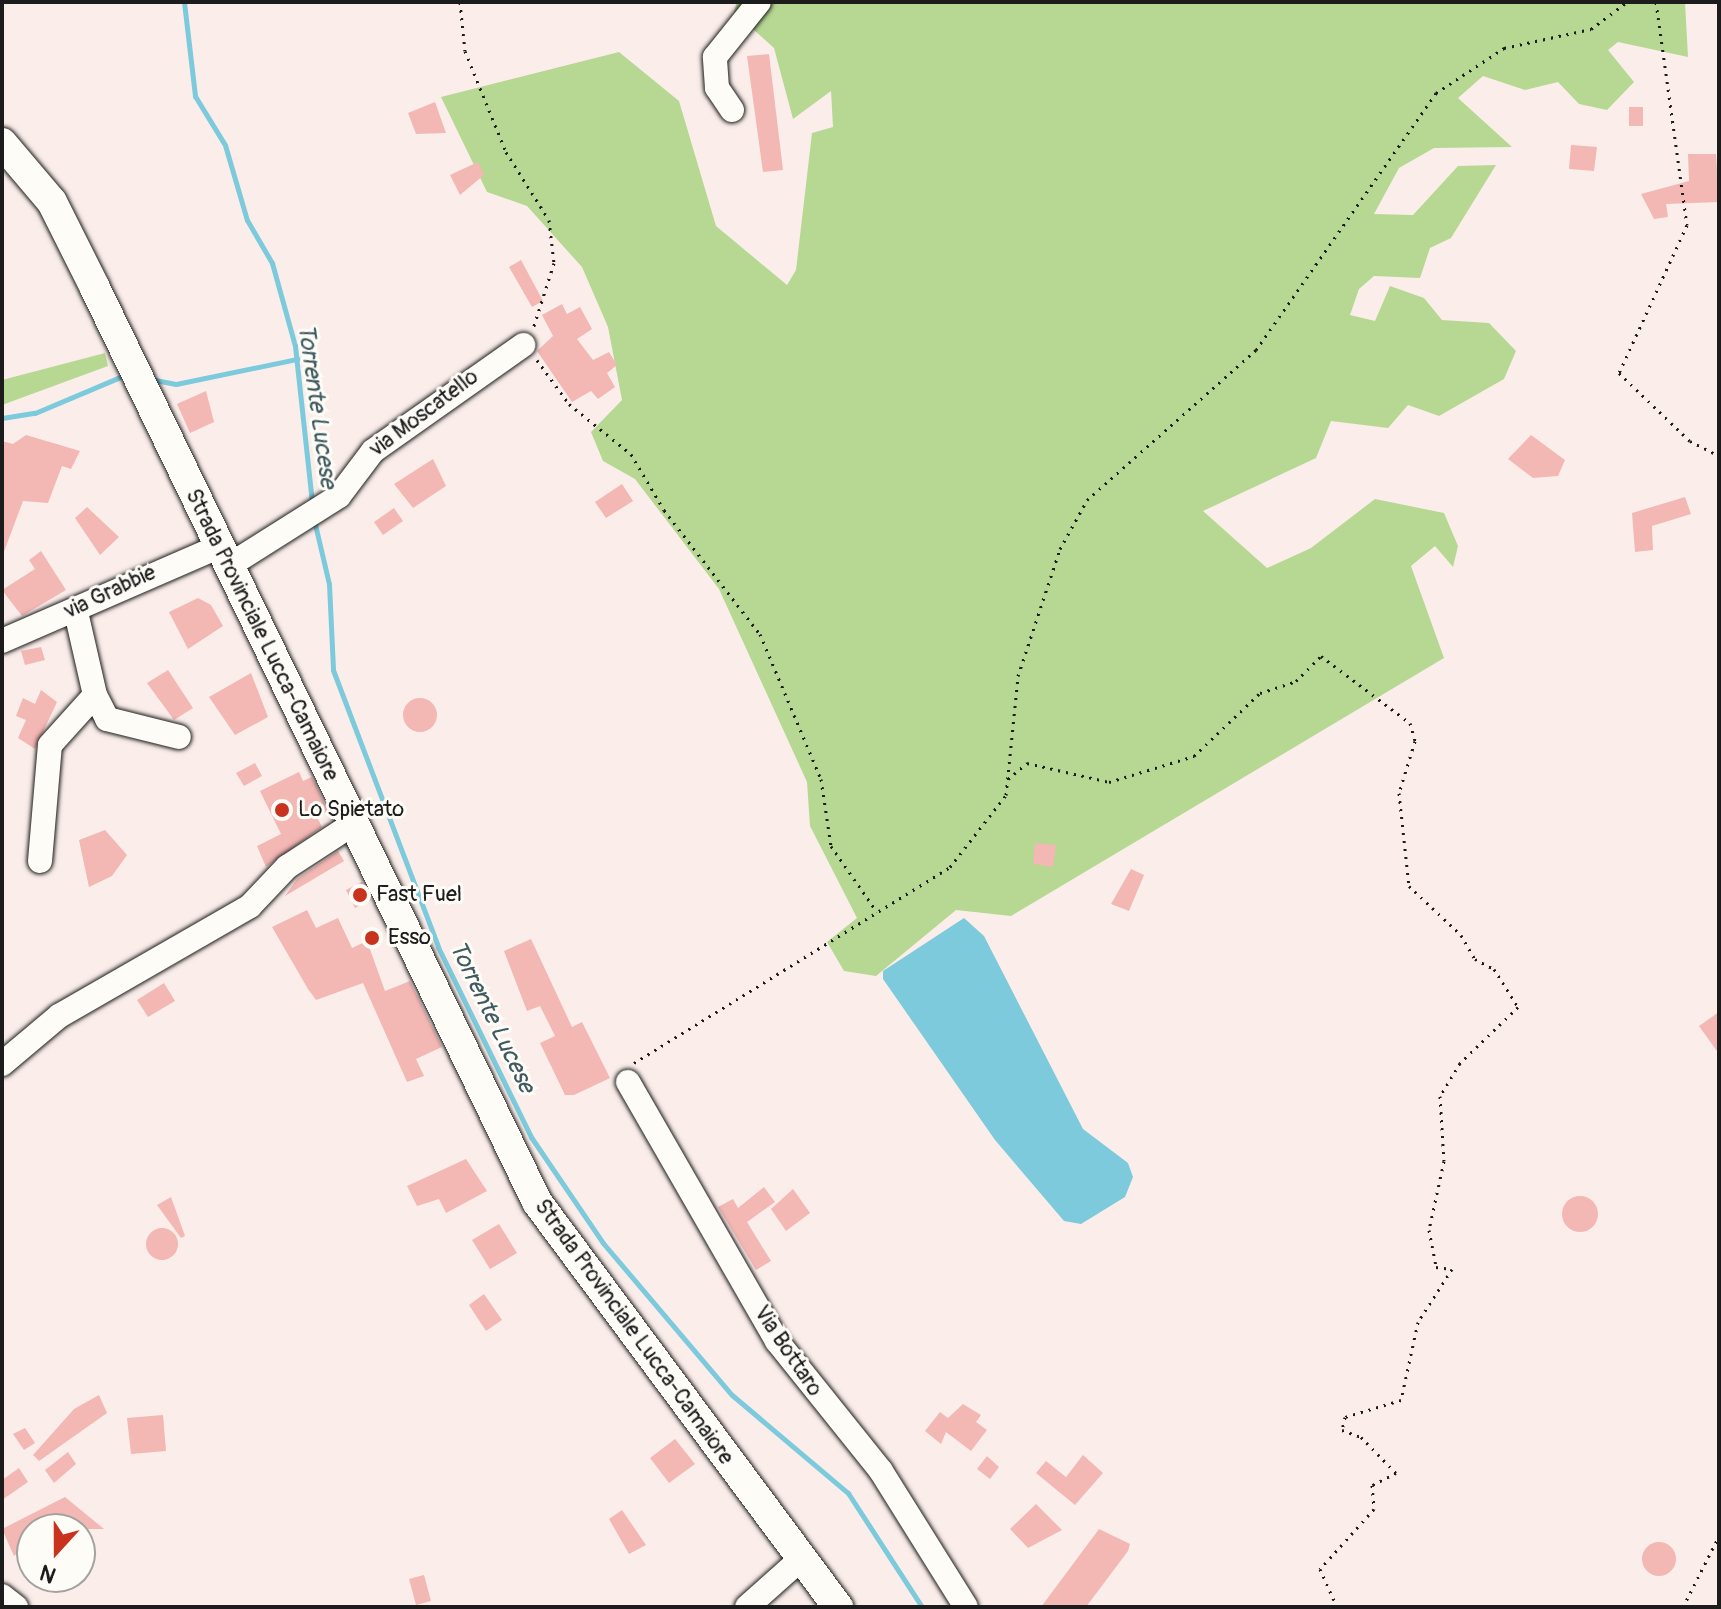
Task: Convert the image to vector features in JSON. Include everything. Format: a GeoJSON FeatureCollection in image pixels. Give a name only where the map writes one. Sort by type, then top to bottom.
{"type":"FeatureCollection","features":[{"type":"Feature","properties":{"kind":"main road","name":"Strada Provinciale Lucca-Camaiore"},"geometry":{"type":"LineString","coordinates":[[2,143],[52,202],[537,1202],[838,1607]]}},
{"type":"Feature","properties":{"kind":"street"},"geometry":{"type":"LineString","coordinates":[[732,110],[717,88],[715,57],[759,2]]}},
{"type":"Feature","properties":{"kind":"street","name":"via Moscatello"},"geometry":{"type":"LineString","coordinates":[[225,555],[339,496],[373,451],[523,345]]}},
{"type":"Feature","properties":{"kind":"street","name":"via Grabbie"},"geometry":{"type":"LineString","coordinates":[[2,641],[27,625],[76,612],[136,578],[225,555]]}},
{"type":"Feature","properties":{"kind":"street"},"geometry":{"type":"LineString","coordinates":[[76,612],[95,695],[107,719],[179,737]]}},
{"type":"Feature","properties":{"kind":"street"},"geometry":{"type":"LineString","coordinates":[[40,861],[50,745],[95,695]]}},
{"type":"Feature","properties":{"kind":"street"},"geometry":{"type":"LineString","coordinates":[[2,1064],[59,1016],[250,906],[287,867],[353,824]]}},
{"type":"Feature","properties":{"kind":"street","name":"Via Bottaro"},"geometry":{"type":"LineString","coordinates":[[628,1082],[777,1341],[881,1471],[966,1607]]}},
{"type":"Feature","properties":{"kind":"street"},"geometry":{"type":"LineString","coordinates":[[747,1607],[802,1558]]}},
{"type":"Feature","properties":{"kind":"street"},"geometry":{"type":"LineString","coordinates":[[2,1596],[16,1607]]}},
{"type":"Feature","properties":{"kind":"path"},"geometry":{"type":"LineString","coordinates":[[460,2],[477,80],[506,152],[549,220],[552,276],[523,345],[569,404],[631,454],[648,483],[766,645],[821,779],[831,846],[877,912]]}},
{"type":"Feature","properties":{"kind":"path"},"geometry":{"type":"LineString","coordinates":[[628,1082],[630,1068],[646,1049],[950,867],[1006,795],[1018,676],[1060,549],[1087,500],[1256,350],[1436,93],[1504,48],[1591,29],[1627,2]]}},
{"type":"Feature","properties":{"kind":"path"},"geometry":{"type":"LineString","coordinates":[[1656,2],[1687,225],[1619,373],[1690,441],[1719,456]]}},
{"type":"Feature","properties":{"kind":"path"},"geometry":{"type":"LineString","coordinates":[[1008,779],[1027,763],[1109,782],[1194,756],[1260,693],[1296,681],[1321,656],[1410,723],[1415,741],[1399,793],[1409,886],[1461,935],[1475,959],[1494,969],[1518,1007],[1460,1063],[1440,1096],[1444,1161],[1429,1230],[1436,1267],[1452,1269],[1418,1322],[1401,1400],[1345,1417],[1342,1430],[1361,1437],[1396,1473],[1394,1481],[1372,1485],[1374,1509],[1320,1569],[1337,1607]]}},
{"type":"Feature","properties":{"kind":"path"},"geometry":{"type":"LineString","coordinates":[[1683,1607],[1719,1536]]}},
{"type":"Feature","properties":{"kind":"green space"},"geometry":{"type":"Polygon","coordinates":[[[737,2],[1685,2],[1688,57],[1618,42],[1608,50],[1634,82],[1607,110],[1579,104],[1558,82],[1525,90],[1483,76],[1458,98],[1512,147],[1434,148],[1399,168],[1374,214],[1413,215],[1458,166],[1496,165],[1451,238],[1430,248],[1420,278],[1374,276],[1359,289],[1350,315],[1375,321],[1390,286],[1424,298],[1442,320],[1489,323],[1516,351],[1504,379],[1439,416],[1408,405],[1388,428],[1331,421],[1316,458],[1203,511],[1267,568],[1311,548],[1375,499],[1444,513],[1458,546],[1453,567],[1435,546],[1411,566],[1444,658],[1011,916],[956,910],[876,976],[844,971],[827,942],[857,918],[810,826],[807,782],[719,589],[635,479],[603,461],[591,432],[622,400],[608,327],[582,267],[527,206],[487,192],[441,97],[619,52],[679,101],[716,226],[787,285],[796,270],[812,133],[833,127],[831,91],[793,119],[774,48],[734,12],[737,2]]]}},
{"type":"Feature","properties":{"kind":"green space"},"geometry":{"type":"Polygon","coordinates":[[[105,353],[108,366],[2,405],[2,380],[105,353]]]}},
{"type":"Feature","properties":{"kind":"water"},"geometry":{"type":"Polygon","coordinates":[[[964,918],[984,936],[1083,1129],[1128,1163],[1133,1177],[1125,1197],[1081,1224],[1064,1221],[995,1140],[883,979],[883,971],[964,918]]]}},
{"type":"Feature","properties":{"kind":"building"},"geometry":{"type":"Polygon","coordinates":[[[769,54],[783,170],[763,172],[747,56],[769,54]]]}},
{"type":"Feature","properties":{"kind":"building"},"geometry":{"type":"Polygon","coordinates":[[[435,102],[446,133],[416,134],[408,113],[435,102]]]}},
{"type":"Feature","properties":{"kind":"building"},"geometry":{"type":"Polygon","coordinates":[[[1629,107],[1643,107],[1643,126],[1629,126],[1629,107]]]}},
{"type":"Feature","properties":{"kind":"building"},"geometry":{"type":"Polygon","coordinates":[[[1571,145],[1597,147],[1594,171],[1569,169],[1571,145]]]}},
{"type":"Feature","properties":{"kind":"building"},"geometry":{"type":"Polygon","coordinates":[[[1688,154],[1716,154],[1719,202],[1666,204],[1668,217],[1654,219],[1641,194],[1689,181],[1688,154]]]}},
{"type":"Feature","properties":{"kind":"building"},"geometry":{"type":"Polygon","coordinates":[[[478,162],[484,175],[460,195],[450,175],[478,162]]]}},
{"type":"Feature","properties":{"kind":"building"},"geometry":{"type":"Polygon","coordinates":[[[521,260],[543,301],[532,307],[509,267],[521,260]]]}},
{"type":"Feature","properties":{"kind":"building"},"geometry":{"type":"Polygon","coordinates":[[[562,304],[567,314],[580,307],[592,329],[577,339],[593,360],[609,352],[617,365],[607,373],[615,387],[598,399],[591,391],[572,402],[537,351],[553,336],[542,315],[562,304]]]}},
{"type":"Feature","properties":{"kind":"building"},"geometry":{"type":"Polygon","coordinates":[[[206,391],[214,422],[190,433],[177,404],[206,391]]]}},
{"type":"Feature","properties":{"kind":"building"},"geometry":{"type":"Polygon","coordinates":[[[26,435],[80,451],[71,469],[62,466],[48,503],[23,501],[2,557],[2,441],[13,444],[26,435]]]}},
{"type":"Feature","properties":{"kind":"building"},"geometry":{"type":"Polygon","coordinates":[[[1531,435],[1565,460],[1558,476],[1533,478],[1508,459],[1531,435]]]}},
{"type":"Feature","properties":{"kind":"building"},"geometry":{"type":"Polygon","coordinates":[[[433,459],[446,486],[413,508],[394,484],[433,459]]]}},
{"type":"Feature","properties":{"kind":"building"},"geometry":{"type":"Polygon","coordinates":[[[622,484],[633,501],[606,518],[595,502],[622,484]]]}},
{"type":"Feature","properties":{"kind":"building"},"geometry":{"type":"Polygon","coordinates":[[[1685,497],[1691,514],[1652,526],[1653,550],[1635,552],[1632,513],[1685,497]]]}},
{"type":"Feature","properties":{"kind":"building"},"geometry":{"type":"Polygon","coordinates":[[[87,507],[119,537],[100,555],[75,518],[87,507]]]}},
{"type":"Feature","properties":{"kind":"building"},"geometry":{"type":"Polygon","coordinates":[[[394,508],[403,521],[383,535],[374,522],[394,508]]]}},
{"type":"Feature","properties":{"kind":"building"},"geometry":{"type":"Polygon","coordinates":[[[41,551],[66,590],[22,616],[2,590],[35,569],[29,560],[41,551]]]}},
{"type":"Feature","properties":{"kind":"building"},"geometry":{"type":"Polygon","coordinates":[[[198,598],[211,605],[223,626],[188,649],[169,612],[198,598]]]}},
{"type":"Feature","properties":{"kind":"building"},"geometry":{"type":"Polygon","coordinates":[[[41,647],[45,660],[25,665],[21,651],[41,647]]]}},
{"type":"Feature","properties":{"kind":"building"},"geometry":{"type":"Polygon","coordinates":[[[168,670],[193,708],[174,720],[147,683],[168,670]]]}},
{"type":"Feature","properties":{"kind":"building"},"geometry":{"type":"Polygon","coordinates":[[[251,673],[268,717],[235,735],[209,697],[251,673]]]}},
{"type":"Feature","properties":{"kind":"building"},"geometry":{"type":"Polygon","coordinates":[[[41,690],[57,702],[35,749],[18,738],[26,720],[16,716],[23,698],[35,704],[41,690]]]}},
{"type":"Feature","properties":{"kind":"building"},"geometry":{"type":"Polygon","coordinates":[[[420,698],[432,703],[437,715],[432,727],[420,732],[408,727],[403,715],[408,703],[420,698]]]}},
{"type":"Feature","properties":{"kind":"building"},"geometry":{"type":"Polygon","coordinates":[[[255,763],[262,776],[244,786],[236,773],[255,763]]]}},
{"type":"Feature","properties":{"kind":"building"},"geometry":{"type":"Polygon","coordinates":[[[299,772],[303,781],[312,777],[328,811],[317,817],[322,827],[266,867],[257,846],[281,834],[260,791],[299,772]]]}},
{"type":"Feature","properties":{"kind":"building"},"geometry":{"type":"Polygon","coordinates":[[[105,830],[127,855],[112,876],[89,887],[79,840],[105,830]]]}},
{"type":"Feature","properties":{"kind":"building"},"geometry":{"type":"Polygon","coordinates":[[[1035,843],[1056,845],[1053,867],[1033,864],[1035,843]]]}},
{"type":"Feature","properties":{"kind":"building"},"geometry":{"type":"Polygon","coordinates":[[[338,851],[344,861],[285,896],[297,879],[338,851]]]}},
{"type":"Feature","properties":{"kind":"building"},"geometry":{"type":"Polygon","coordinates":[[[1131,869],[1144,875],[1129,911],[1111,904],[1131,869]]]}},
{"type":"Feature","properties":{"kind":"building"},"geometry":{"type":"Polygon","coordinates":[[[362,882],[371,900],[355,908],[346,890],[362,882]]]}},
{"type":"Feature","properties":{"kind":"building"},"geometry":{"type":"Polygon","coordinates":[[[307,910],[316,928],[338,918],[352,948],[367,941],[385,991],[410,981],[442,1047],[416,1059],[424,1076],[407,1082],[363,983],[316,1000],[308,989],[272,927],[307,910]]]}},
{"type":"Feature","properties":{"kind":"building"},"geometry":{"type":"Polygon","coordinates":[[[531,939],[572,1027],[582,1022],[610,1078],[574,1095],[565,1095],[540,1043],[555,1036],[540,1006],[527,1011],[504,951],[531,939]]]}},
{"type":"Feature","properties":{"kind":"building"},"geometry":{"type":"Polygon","coordinates":[[[164,983],[175,1001],[148,1017],[137,1000],[164,983]]]}},
{"type":"Feature","properties":{"kind":"building"},"geometry":{"type":"Polygon","coordinates":[[[1719,1012],[1719,1054],[1699,1026],[1719,1012]]]}},
{"type":"Feature","properties":{"kind":"building"},"geometry":{"type":"Polygon","coordinates":[[[466,1159],[487,1191],[446,1213],[439,1199],[417,1206],[407,1186],[466,1159]]]}},
{"type":"Feature","properties":{"kind":"building"},"geometry":{"type":"Polygon","coordinates":[[[764,1187],[775,1202],[747,1222],[771,1261],[756,1270],[718,1207],[733,1199],[738,1208],[764,1187]]]}},
{"type":"Feature","properties":{"kind":"building"},"geometry":{"type":"Polygon","coordinates":[[[793,1189],[810,1213],[786,1231],[771,1209],[793,1189]]]}},
{"type":"Feature","properties":{"kind":"building"},"geometry":{"type":"Polygon","coordinates":[[[1580,1196],[1593,1201],[1598,1214],[1593,1227],[1580,1232],[1567,1227],[1562,1214],[1567,1201],[1580,1196]]]}},
{"type":"Feature","properties":{"kind":"building"},"geometry":{"type":"Polygon","coordinates":[[[171,1197],[185,1236],[181,1238],[157,1205],[171,1197]]]}},
{"type":"Feature","properties":{"kind":"building"},"geometry":{"type":"Polygon","coordinates":[[[499,1224],[517,1253],[490,1269],[472,1240],[499,1224]]]}},
{"type":"Feature","properties":{"kind":"building"},"geometry":{"type":"Polygon","coordinates":[[[162,1228],[173,1233],[178,1244],[173,1255],[162,1260],[151,1255],[146,1244],[151,1233],[162,1228]]]}},
{"type":"Feature","properties":{"kind":"building"},"geometry":{"type":"Polygon","coordinates":[[[484,1294],[502,1320],[486,1331],[469,1305],[484,1294]]]}},
{"type":"Feature","properties":{"kind":"building"},"geometry":{"type":"Polygon","coordinates":[[[99,1395],[107,1413],[39,1461],[33,1455],[74,1409],[99,1395]]]}},
{"type":"Feature","properties":{"kind":"building"},"geometry":{"type":"Polygon","coordinates":[[[963,1404],[981,1415],[976,1422],[987,1430],[971,1451],[946,1432],[941,1444],[925,1431],[940,1412],[948,1418],[963,1404]]]}},
{"type":"Feature","properties":{"kind":"building"},"geometry":{"type":"Polygon","coordinates":[[[163,1415],[166,1451],[131,1454],[127,1418],[163,1415]]]}},
{"type":"Feature","properties":{"kind":"building"},"geometry":{"type":"Polygon","coordinates":[[[25,1428],[35,1443],[24,1450],[13,1434],[25,1428]]]}},
{"type":"Feature","properties":{"kind":"building"},"geometry":{"type":"Polygon","coordinates":[[[675,1439],[695,1464],[669,1483],[650,1458],[675,1439]]]}},
{"type":"Feature","properties":{"kind":"building"},"geometry":{"type":"Polygon","coordinates":[[[68,1452],[76,1464],[54,1483],[45,1470],[68,1452]]]}},
{"type":"Feature","properties":{"kind":"building"},"geometry":{"type":"Polygon","coordinates":[[[1083,1455],[1103,1473],[1075,1505],[1036,1473],[1046,1461],[1066,1477],[1083,1455]]]}},
{"type":"Feature","properties":{"kind":"building"},"geometry":{"type":"Polygon","coordinates":[[[987,1456],[999,1467],[990,1479],[977,1469],[987,1456]]]}},
{"type":"Feature","properties":{"kind":"building"},"geometry":{"type":"Polygon","coordinates":[[[19,1468],[28,1482],[2,1500],[2,1480],[19,1468]]]}},
{"type":"Feature","properties":{"kind":"building"},"geometry":{"type":"Polygon","coordinates":[[[65,1497],[84,1513],[34,1513],[65,1497]]]}},
{"type":"Feature","properties":{"kind":"building"},"geometry":{"type":"Polygon","coordinates":[[[1036,1504],[1062,1530],[1028,1548],[1010,1529],[1036,1504]]]}},
{"type":"Feature","properties":{"kind":"building"},"geometry":{"type":"Polygon","coordinates":[[[622,1510],[646,1545],[629,1554],[609,1519],[622,1510]]]}},
{"type":"Feature","properties":{"kind":"building"},"geometry":{"type":"Polygon","coordinates":[[[16,1522],[14,1556],[2,1529],[16,1522]]]}},
{"type":"Feature","properties":{"kind":"building"},"geometry":{"type":"Polygon","coordinates":[[[1099,1529],[1130,1544],[1128,1551],[1086,1607],[1041,1607],[1099,1529]]]}},
{"type":"Feature","properties":{"kind":"building"},"geometry":{"type":"Polygon","coordinates":[[[1659,1542],[1671,1547],[1676,1559],[1671,1571],[1659,1576],[1647,1571],[1642,1559],[1647,1547],[1659,1542]]]}},
{"type":"Feature","properties":{"kind":"building"},"geometry":{"type":"Polygon","coordinates":[[[424,1575],[431,1601],[416,1605],[409,1579],[424,1575]]]}},
{"type":"Feature","properties":{"kind":"waterway","name":"Torrente Lucese"},"geometry":{"type":"LineString","coordinates":[[184,2],[195,96],[225,145],[247,220],[272,263],[295,346],[312,502]]}},
{"type":"Feature","properties":{"kind":"waterway"},"geometry":{"type":"LineString","coordinates":[[150,379],[176,384],[297,359]]}},
{"type":"Feature","properties":{"kind":"waterway"},"geometry":{"type":"LineString","coordinates":[[2,418],[35,413],[125,375]]}},
{"type":"Feature","properties":{"kind":"waterway","name":"Torrente Lucese"},"geometry":{"type":"LineString","coordinates":[[314,520],[329,584],[333,670],[438,947],[531,1137],[603,1243],[732,1395],[848,1493],[922,1607]]}},
{"type":"Feature","properties":{"kind":"place","name":"Lo Spietato"},"geometry":{"type":"Point","coordinates":[282,810]}},
{"type":"Feature","properties":{"kind":"place","name":"Fast Fuel"},"geometry":{"type":"Point","coordinates":[360,895]}},
{"type":"Feature","properties":{"kind":"place","name":"Esso"},"geometry":{"type":"Point","coordinates":[372,938]}}]}
